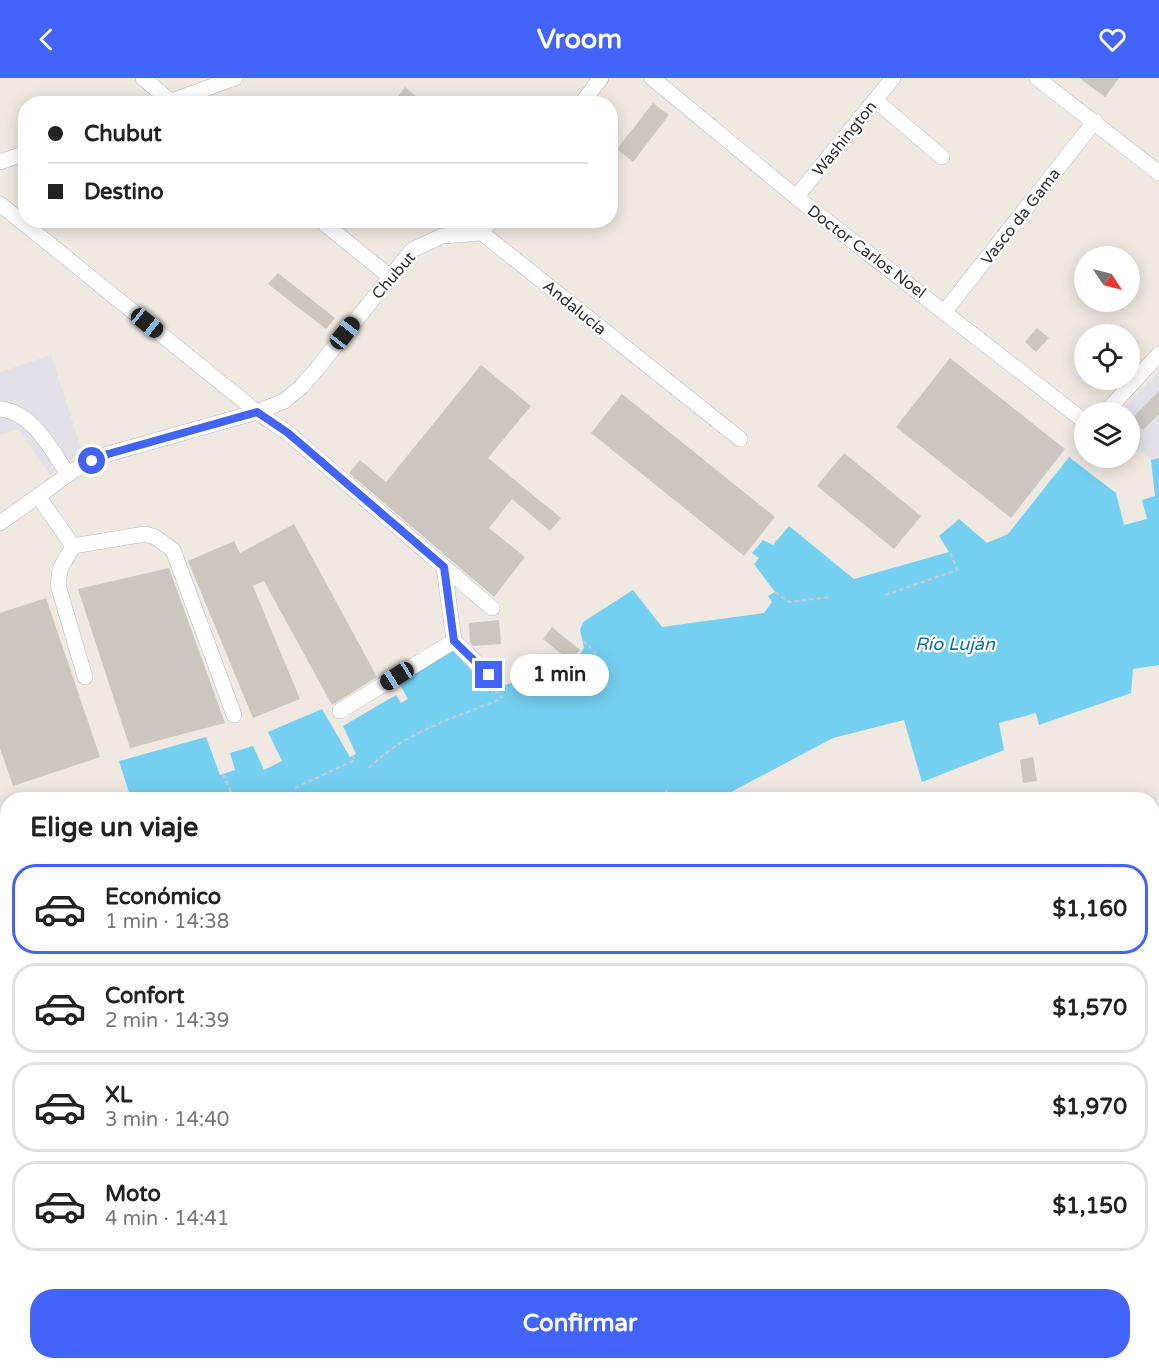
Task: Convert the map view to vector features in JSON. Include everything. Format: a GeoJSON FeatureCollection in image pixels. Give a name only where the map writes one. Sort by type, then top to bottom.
{"type":"FeatureCollection","features":[{"type":"Feature","properties":{"kind":"street"},"geometry":{"type":"LineString","coordinates":[[143,78],[162,96]]}},
{"type":"Feature","properties":{"kind":"street"},"geometry":{"type":"LineString","coordinates":[[187,96],[235,78]]}},
{"type":"Feature","properties":{"kind":"street"},"geometry":{"type":"LineString","coordinates":[[587,96],[601,78]]}},
{"type":"Feature","properties":{"kind":"street","name":"Doctor Carlos Noel"},"geometry":{"type":"LineString","coordinates":[[652,78],[796,197],[1074,413]]}},
{"type":"Feature","properties":{"kind":"street","name":"Washington"},"geometry":{"type":"LineString","coordinates":[[796,197],[893,78]]}},
{"type":"Feature","properties":{"kind":"street"},"geometry":{"type":"LineString","coordinates":[[1037,78],[1159,173]]}},
{"type":"Feature","properties":{"kind":"street"},"geometry":{"type":"LineString","coordinates":[[875,100],[942,157]]}},
{"type":"Feature","properties":{"kind":"street","name":"Vasco da Gama"},"geometry":{"type":"LineString","coordinates":[[945,311],[1095,121]]}},
{"type":"Feature","properties":{"kind":"street"},"geometry":{"type":"LineString","coordinates":[[0,162],[18,156]]}},
{"type":"Feature","properties":{"kind":"street"},"geometry":{"type":"LineString","coordinates":[[0,204],[18,219]]}},
{"type":"Feature","properties":{"kind":"street"},"geometry":{"type":"LineString","coordinates":[[30,228],[257,412],[288,433],[492,608]]}},
{"type":"Feature","properties":{"kind":"street"},"geometry":{"type":"LineString","coordinates":[[330,228],[390,276]]}},
{"type":"Feature","properties":{"kind":"street"},"geometry":{"type":"LineString","coordinates":[[482,233],[485,228]]}},
{"type":"Feature","properties":{"kind":"street","name":"Chubut"},"geometry":{"type":"LineString","coordinates":[[0,523],[69,474],[108,454],[257,412],[284,401],[300,388],[412,249],[442,236],[482,233]]}},
{"type":"Feature","properties":{"kind":"street","name":"Andalucía"},"geometry":{"type":"LineString","coordinates":[[482,233],[740,440]]}},
{"type":"Feature","properties":{"kind":"street"},"geometry":{"type":"LineString","coordinates":[[1115,402],[1159,354]]}},
{"type":"Feature","properties":{"kind":"street"},"geometry":{"type":"LineString","coordinates":[[0,409],[20,415],[36,428],[69,474]]}},
{"type":"Feature","properties":{"kind":"street"},"geometry":{"type":"LineString","coordinates":[[38,496],[73,546]]}},
{"type":"Feature","properties":{"kind":"street"},"geometry":{"type":"LineString","coordinates":[[73,546],[145,534],[155,537],[173,550],[234,715]]}},
{"type":"Feature","properties":{"kind":"street"},"geometry":{"type":"LineString","coordinates":[[73,546],[60,569],[58,585],[85,677]]}},
{"type":"Feature","properties":{"kind":"street"},"geometry":{"type":"LineString","coordinates":[[444,567],[454,641],[489,675]]}},
{"type":"Feature","properties":{"kind":"street"},"geometry":{"type":"LineString","coordinates":[[340,711],[454,641]]}},
{"type":"Feature","properties":{"kind":"path"},"geometry":{"type":"LineString","coordinates":[[885,595],[957,570],[950,552]]}},
{"type":"Feature","properties":{"kind":"path"},"geometry":{"type":"LineString","coordinates":[[775,592],[789,602],[831,597]]}},
{"type":"Feature","properties":{"kind":"path"},"geometry":{"type":"LineString","coordinates":[[576,675],[597,658],[594,651],[583,641]]}},
{"type":"Feature","properties":{"kind":"path"},"geometry":{"type":"LineString","coordinates":[[369,768],[381,756],[426,729],[498,700],[502,697],[495,690]]}},
{"type":"Feature","properties":{"kind":"path"},"geometry":{"type":"LineString","coordinates":[[295,788],[355,760],[353,756]]}},
{"type":"Feature","properties":{"kind":"path"},"geometry":{"type":"LineString","coordinates":[[223,774],[231,792]]}},
{"type":"Feature","properties":{"kind":"shaded area"},"geometry":{"type":"Polygon","coordinates":[[[51,355],[82,451],[50,475],[18,429],[0,435],[0,372],[51,355]]]}},
{"type":"Feature","properties":{"kind":"shaded area"},"geometry":{"type":"Polygon","coordinates":[[[1159,371],[1159,458],[1151,460],[1140,451],[1140,402],[1130,402],[1159,371]]]}},
{"type":"Feature","properties":{"kind":"water","name":"Río Luján"},"geometry":{"type":"Polygon","coordinates":[[[1069,457],[1074,461],[1074,468],[1083,468],[1116,493],[1124,525],[1147,519],[1142,500],[1155,496],[1151,460],[1159,458],[1159,665],[1133,669],[1131,693],[1039,725],[1036,713],[999,723],[1004,750],[922,782],[904,720],[833,738],[731,792],[129,792],[119,761],[206,737],[220,775],[235,770],[230,753],[253,746],[264,770],[282,761],[268,732],[322,709],[350,757],[356,754],[343,726],[396,695],[401,703],[408,699],[399,683],[452,650],[492,692],[499,687],[566,665],[577,659],[584,648],[580,630],[583,622],[633,590],[662,627],[764,613],[772,602],[768,596],[775,592],[754,564],[759,558],[752,553],[763,540],[773,545],[789,526],[854,579],[949,552],[939,536],[959,519],[987,543],[1008,534],[1069,457]]]}},
{"type":"Feature","properties":{"kind":"building"},"geometry":{"type":"Polygon","coordinates":[[[1079,78],[1119,78],[1105,97],[1079,78]]]}},
{"type":"Feature","properties":{"kind":"building"},"geometry":{"type":"Polygon","coordinates":[[[405,87],[416,96],[398,96],[405,87]]]}},
{"type":"Feature","properties":{"kind":"building"},"geometry":{"type":"Polygon","coordinates":[[[653,103],[669,115],[633,162],[618,148],[653,103]]]}},
{"type":"Feature","properties":{"kind":"building"},"geometry":{"type":"Polygon","coordinates":[[[278,273],[335,318],[326,329],[268,284],[278,273]]]}},
{"type":"Feature","properties":{"kind":"building"},"geometry":{"type":"Polygon","coordinates":[[[1037,328],[1049,338],[1036,352],[1025,342],[1037,328]]]}},
{"type":"Feature","properties":{"kind":"building"},"geometry":{"type":"Polygon","coordinates":[[[950,358],[1065,449],[1011,518],[896,427],[950,358]]]}},
{"type":"Feature","properties":{"kind":"building"},"geometry":{"type":"Polygon","coordinates":[[[481,365],[531,406],[488,458],[561,518],[550,531],[512,499],[489,528],[525,557],[494,597],[349,473],[360,460],[386,482],[481,365]]]}},
{"type":"Feature","properties":{"kind":"building"},"geometry":{"type":"Polygon","coordinates":[[[1159,391],[1159,414],[1143,430],[1140,427],[1140,410],[1159,391]]]}},
{"type":"Feature","properties":{"kind":"building"},"geometry":{"type":"Polygon","coordinates":[[[622,394],[775,517],[744,556],[591,433],[622,394]]]}},
{"type":"Feature","properties":{"kind":"building"},"geometry":{"type":"Polygon","coordinates":[[[844,453],[921,516],[894,549],[817,486],[844,453]]]}},
{"type":"Feature","properties":{"kind":"building"},"geometry":{"type":"Polygon","coordinates":[[[294,524],[377,677],[332,705],[264,581],[253,586],[300,699],[253,718],[188,561],[234,541],[240,553],[294,524]]]}},
{"type":"Feature","properties":{"kind":"building"},"geometry":{"type":"Polygon","coordinates":[[[169,568],[225,723],[130,748],[78,589],[169,568]]]}},
{"type":"Feature","properties":{"kind":"building"},"geometry":{"type":"Polygon","coordinates":[[[46,598],[100,757],[13,786],[0,748],[0,613],[46,598]]]}},
{"type":"Feature","properties":{"kind":"building"},"geometry":{"type":"Polygon","coordinates":[[[499,620],[501,644],[473,646],[470,643],[469,623],[499,620]]]}},
{"type":"Feature","properties":{"kind":"building"},"geometry":{"type":"Polygon","coordinates":[[[552,627],[580,650],[570,661],[543,639],[552,627]]]}},
{"type":"Feature","properties":{"kind":"building"},"geometry":{"type":"Polygon","coordinates":[[[1033,757],[1037,781],[1023,783],[1020,760],[1033,757]]]}},
{"type":"Feature","properties":{"kind":"route"},"geometry":{"type":"LineString","coordinates":[[92,461],[108,454],[257,412],[288,433],[444,567],[454,641],[489,675]]}}]}
